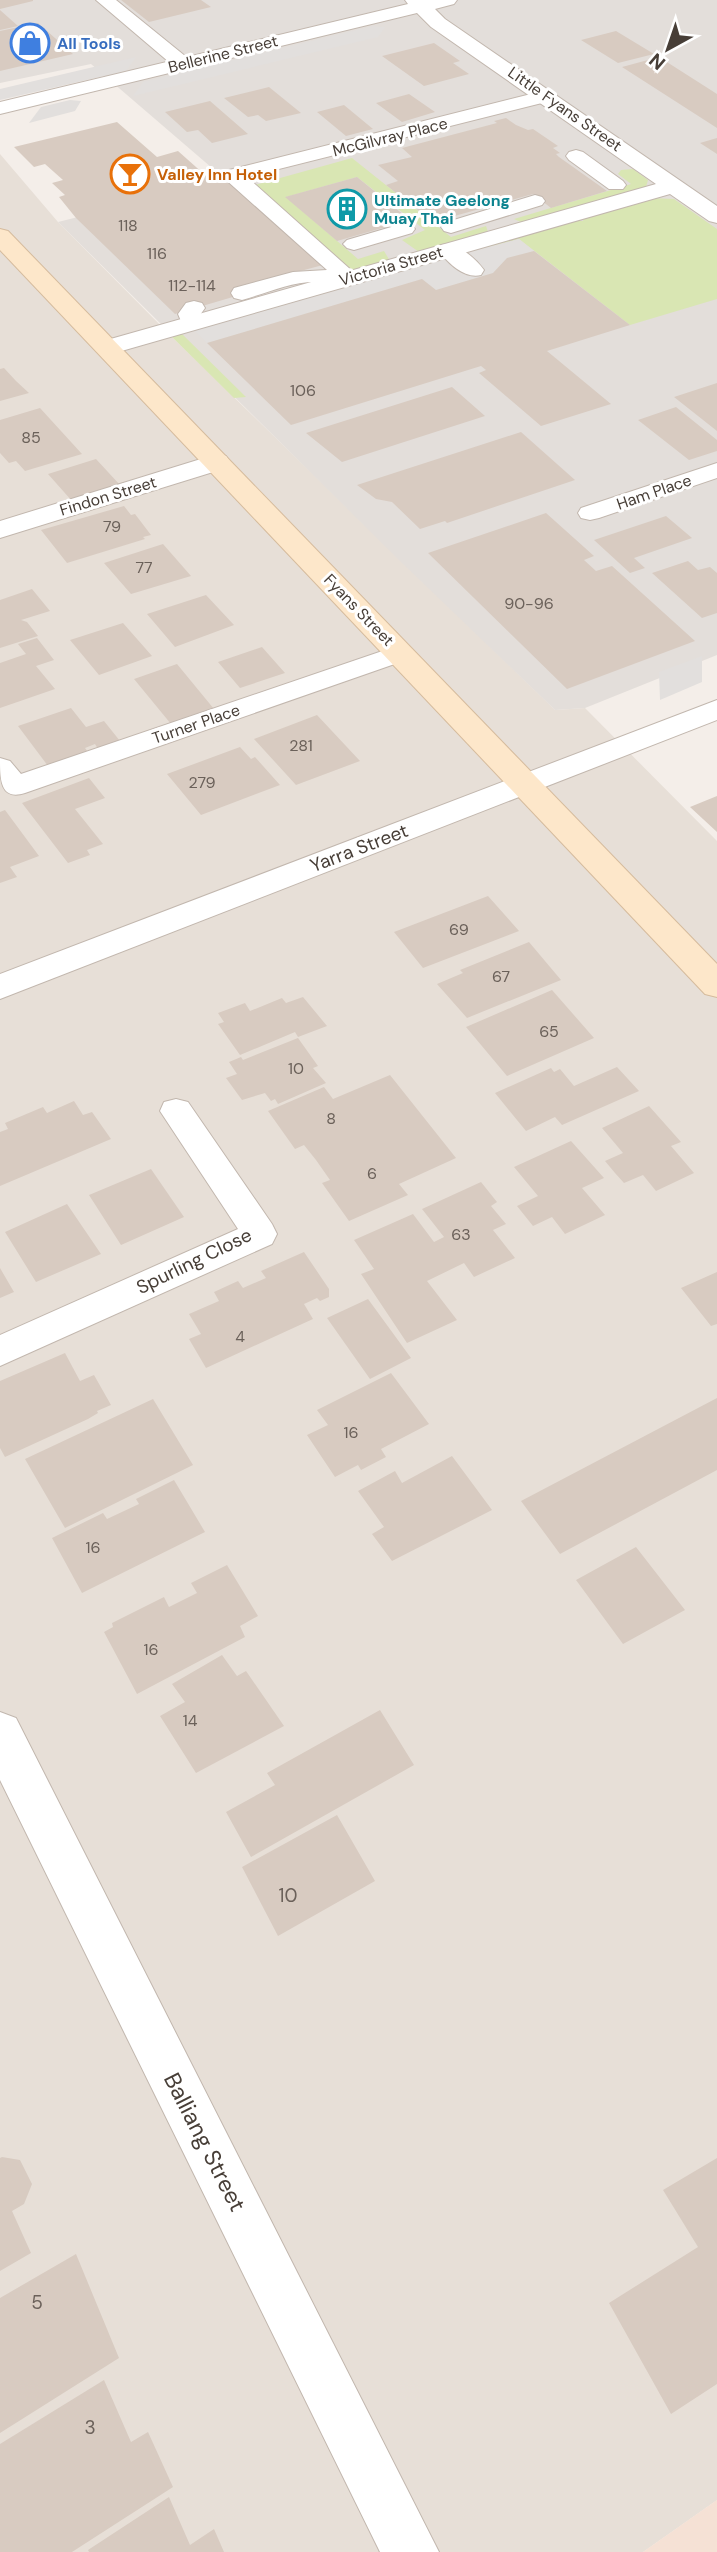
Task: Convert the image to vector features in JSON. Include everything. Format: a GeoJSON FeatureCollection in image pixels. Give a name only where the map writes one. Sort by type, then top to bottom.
{"type":"FeatureCollection","features":[{"type":"Feature","properties":{"kind":"main road","name":"Fyans Street"},"geometry":{"type":"LineString","coordinates":[[0,236],[717,985]]}},
{"type":"Feature","properties":{"kind":"street","name":"Bellerine Street"},"geometry":{"type":"LineString","coordinates":[[0,108],[418,3],[447,0]]}},
{"type":"Feature","properties":{"kind":"street","name":"Little Fyans Street"},"geometry":{"type":"LineString","coordinates":[[418,3],[438,23],[717,216]]}},
{"type":"Feature","properties":{"kind":"street","name":"Victoria Street"},"geometry":{"type":"LineString","coordinates":[[109,347],[193,316],[408,262],[450,238],[510,233],[674,186]]}},
{"type":"Feature","properties":{"kind":"street","name":"Findon Street"},"geometry":{"type":"LineString","coordinates":[[0,530],[217,462]]}},
{"type":"Feature","properties":{"kind":"street","name":"Yarra Street"},"geometry":{"type":"LineString","coordinates":[[0,987],[717,709]]}},
{"type":"Feature","properties":{"kind":"street","name":"Balliang Street"},"geometry":{"type":"LineString","coordinates":[[0,1732],[410,2552]]}},
{"type":"Feature","properties":{"kind":"lane"},"geometry":{"type":"LineString","coordinates":[[105,0],[183,64]]}},
{"type":"Feature","properties":{"kind":"lane","name":"McGilvray Place"},"geometry":{"type":"LineString","coordinates":[[347,279],[232,175],[547,96]]}},
{"type":"Feature","properties":{"kind":"lane"},"geometry":{"type":"LineString","coordinates":[[576,156],[616,185]]}},
{"type":"Feature","properties":{"kind":"lane"},"geometry":{"type":"LineString","coordinates":[[596,170],[636,160]]}},
{"type":"Feature","properties":{"kind":"lane"},"geometry":{"type":"LineString","coordinates":[[473,270],[450,238],[489,215],[535,201]]}},
{"type":"Feature","properties":{"kind":"lane"},"geometry":{"type":"LineString","coordinates":[[489,215],[510,233]]}},
{"type":"Feature","properties":{"kind":"lane"},"geometry":{"type":"LineString","coordinates":[[354,244],[405,229]]}},
{"type":"Feature","properties":{"kind":"lane"},"geometry":{"type":"LineString","coordinates":[[380,236],[408,262]]}},
{"type":"Feature","properties":{"kind":"lane"},"geometry":{"type":"LineString","coordinates":[[242,293],[311,274],[347,279]]}},
{"type":"Feature","properties":{"kind":"lane","name":"Ham Place"},"geometry":{"type":"LineString","coordinates":[[590,513],[717,470]]}},
{"type":"Feature","properties":{"kind":"lane","name":"Turner Place"},"geometry":{"type":"LineString","coordinates":[[0,767],[15,786],[400,653]]}},
{"type":"Feature","properties":{"kind":"lane","name":"Spurling Close"},"geometry":{"type":"LineString","coordinates":[[0,1351],[260,1234],[176,1111]]}},
{"type":"Feature","properties":{"kind":"shaded area"},"geometry":{"type":"Polygon","coordinates":[[[0,0],[717,0],[717,655],[585,708],[555,710],[399,560],[58,222],[226,180],[91,64],[0,83],[0,0]]]}},
{"type":"Feature","properties":{"kind":"shaded area"},"geometry":{"type":"Polygon","coordinates":[[[373,26],[385,27],[378,37],[133,96],[143,82],[373,26]]]}},
{"type":"Feature","properties":{"kind":"shaded area"},"geometry":{"type":"Polygon","coordinates":[[[136,57],[126,71],[0,100],[0,89],[136,57]]]}},
{"type":"Feature","properties":{"kind":"shaded area"},"geometry":{"type":"Polygon","coordinates":[[[70,100],[81,101],[75,111],[29,123],[41,107],[70,100]]]}},
{"type":"Feature","properties":{"kind":"shaded area"},"geometry":{"type":"Polygon","coordinates":[[[0,154],[58,222],[171,336],[555,710],[585,708],[717,841],[717,2500],[643,2552],[0,2552],[0,154]]]}},
{"type":"Feature","properties":{"kind":"shaded area"},"geometry":{"type":"Polygon","coordinates":[[[519,239],[534,251],[507,258],[493,273],[436,290],[422,279],[207,343],[192,328],[519,239]]]}},
{"type":"Feature","properties":{"kind":"shaded area"},"geometry":{"type":"Polygon","coordinates":[[[702,656],[702,682],[660,700],[659,672],[702,656]]]}},
{"type":"Feature","properties":{"kind":"shaded area"},"geometry":{"type":"Polygon","coordinates":[[[717,2500],[717,2552],[643,2552],[717,2500]]]}},
{"type":"Feature","properties":{"kind":"green space"},"geometry":{"type":"Polygon","coordinates":[[[352,158],[451,237],[486,226],[488,232],[419,252],[402,240],[425,230],[357,177],[286,197],[358,259],[384,251],[390,261],[352,271],[255,185],[352,158]]]}},
{"type":"Feature","properties":{"kind":"green space"},"geometry":{"type":"Polygon","coordinates":[[[633,169],[648,180],[646,187],[523,223],[514,219],[631,184],[618,174],[621,170],[633,169]]]}},
{"type":"Feature","properties":{"kind":"green space"},"geometry":{"type":"Polygon","coordinates":[[[650,198],[674,199],[717,229],[717,299],[630,325],[519,239],[467,252],[564,221],[583,221],[584,217],[650,198]]]}},
{"type":"Feature","properties":{"kind":"green space"},"geometry":{"type":"Polygon","coordinates":[[[181,333],[246,397],[234,398],[171,336],[181,333]]]}},
{"type":"Feature","properties":{"kind":"building"},"geometry":{"type":"Polygon","coordinates":[[[0,0],[33,0],[33,1],[0,9],[0,0]]]}},
{"type":"Feature","properties":{"kind":"building"},"geometry":{"type":"Polygon","coordinates":[[[121,0],[201,0],[211,7],[149,22],[121,0]]]}},
{"type":"Feature","properties":{"kind":"building"},"geometry":{"type":"Polygon","coordinates":[[[0,10],[18,26],[0,30],[0,10]]]}},
{"type":"Feature","properties":{"kind":"building","name":"All Tools"},"geometry":{"type":"Polygon","coordinates":[[[38,23],[73,54],[0,71],[0,31],[38,23]]]}},
{"type":"Feature","properties":{"kind":"building"},"geometry":{"type":"Polygon","coordinates":[[[616,31],[654,54],[618,63],[581,40],[616,31]]]}},
{"type":"Feature","properties":{"kind":"building"},"geometry":{"type":"Polygon","coordinates":[[[434,43],[460,61],[453,63],[469,74],[424,86],[382,56],[434,43]]]}},
{"type":"Feature","properties":{"kind":"building"},"geometry":{"type":"Polygon","coordinates":[[[659,57],[717,94],[717,128],[622,67],[659,57]]]}},
{"type":"Feature","properties":{"kind":"building"},"geometry":{"type":"Polygon","coordinates":[[[269,87],[301,113],[266,121],[258,115],[248,117],[224,98],[269,87]]]}},
{"type":"Feature","properties":{"kind":"building"},"geometry":{"type":"Polygon","coordinates":[[[409,94],[435,112],[402,122],[376,103],[409,94]]]}},
{"type":"Feature","properties":{"kind":"building"},"geometry":{"type":"Polygon","coordinates":[[[210,101],[248,134],[212,143],[198,130],[187,132],[165,112],[210,101]]]}},
{"type":"Feature","properties":{"kind":"building"},"geometry":{"type":"Polygon","coordinates":[[[344,105],[373,129],[346,136],[317,112],[344,105]]]}},
{"type":"Feature","properties":{"kind":"building"},"geometry":{"type":"Polygon","coordinates":[[[506,118],[528,130],[533,129],[558,146],[553,148],[560,153],[556,154],[559,157],[607,191],[551,208],[533,194],[433,222],[386,185],[398,181],[378,165],[412,157],[402,148],[497,123],[494,121],[506,118]]]}},
{"type":"Feature","properties":{"kind":"building"},"geometry":{"type":"Polygon","coordinates":[[[117,122],[157,157],[178,151],[214,183],[226,180],[323,265],[236,288],[243,294],[175,314],[76,218],[59,197],[65,195],[52,183],[63,180],[45,164],[34,167],[14,147],[117,122]]]}},
{"type":"Feature","properties":{"kind":"building"},"geometry":{"type":"Polygon","coordinates":[[[717,138],[717,154],[700,143],[717,138]]]}},
{"type":"Feature","properties":{"kind":"building","name":"Ultimate Geelong Muay Thai"},"geometry":{"type":"Polygon","coordinates":[[[357,177],[410,220],[337,241],[285,197],[357,177]]]}},
{"type":"Feature","properties":{"kind":"building"},"geometry":{"type":"Polygon","coordinates":[[[534,251],[630,325],[547,351],[611,404],[541,426],[479,373],[486,370],[481,366],[291,425],[207,343],[422,279],[436,290],[493,273],[507,258],[534,251]]]}},
{"type":"Feature","properties":{"kind":"building"},"geometry":{"type":"Polygon","coordinates":[[[4,368],[29,393],[0,401],[0,369],[4,368]]]}},
{"type":"Feature","properties":{"kind":"building"},"geometry":{"type":"Polygon","coordinates":[[[717,383],[717,431],[674,397],[717,383]]]}},
{"type":"Feature","properties":{"kind":"building"},"geometry":{"type":"Polygon","coordinates":[[[452,387],[485,416],[342,462],[306,433],[452,387]]]}},
{"type":"Feature","properties":{"kind":"building"},"geometry":{"type":"Polygon","coordinates":[[[676,407],[717,440],[717,451],[689,460],[638,420],[676,407]]]}},
{"type":"Feature","properties":{"kind":"building"},"geometry":{"type":"Polygon","coordinates":[[[40,408],[82,454],[25,471],[16,461],[9,463],[0,453],[0,420],[40,408]]]}},
{"type":"Feature","properties":{"kind":"building"},"geometry":{"type":"Polygon","coordinates":[[[521,432],[575,480],[447,523],[445,521],[420,529],[392,502],[376,499],[357,485],[521,432]]]}},
{"type":"Feature","properties":{"kind":"building"},"geometry":{"type":"Polygon","coordinates":[[[96,459],[120,485],[72,501],[48,474],[96,459]]]}},
{"type":"Feature","properties":{"kind":"building"},"geometry":{"type":"Polygon","coordinates":[[[124,506],[131,515],[135,514],[151,535],[67,563],[41,530],[124,506]]]}},
{"type":"Feature","properties":{"kind":"building"},"geometry":{"type":"Polygon","coordinates":[[[546,513],[594,556],[584,560],[596,571],[612,566],[695,641],[567,689],[428,553],[546,513]]]}},
{"type":"Feature","properties":{"kind":"building"},"geometry":{"type":"Polygon","coordinates":[[[666,516],[692,538],[634,558],[645,568],[630,573],[594,540],[666,516]]]}},
{"type":"Feature","properties":{"kind":"building"},"geometry":{"type":"Polygon","coordinates":[[[163,544],[191,576],[131,594],[104,563],[163,544]]]}},
{"type":"Feature","properties":{"kind":"building"},"geometry":{"type":"Polygon","coordinates":[[[688,561],[698,570],[710,567],[717,573],[717,613],[702,618],[652,573],[688,561]]]}},
{"type":"Feature","properties":{"kind":"building"},"geometry":{"type":"Polygon","coordinates":[[[32,589],[50,611],[21,620],[27,622],[38,636],[0,648],[0,600],[32,589]]]}},
{"type":"Feature","properties":{"kind":"building"},"geometry":{"type":"Polygon","coordinates":[[[206,595],[234,625],[175,647],[147,614],[206,595]]]}},
{"type":"Feature","properties":{"kind":"building"},"geometry":{"type":"Polygon","coordinates":[[[123,623],[152,656],[99,675],[70,640],[123,623]]]}},
{"type":"Feature","properties":{"kind":"building"},"geometry":{"type":"Polygon","coordinates":[[[37,638],[54,660],[36,666],[55,689],[0,708],[0,663],[26,654],[18,644],[37,638]]]}},
{"type":"Feature","properties":{"kind":"building"},"geometry":{"type":"Polygon","coordinates":[[[262,647],[285,673],[240,688],[218,662],[262,647]]]}},
{"type":"Feature","properties":{"kind":"building"},"geometry":{"type":"Polygon","coordinates":[[[177,664],[214,709],[171,724],[134,679],[177,664]]]}},
{"type":"Feature","properties":{"kind":"building"},"geometry":{"type":"Polygon","coordinates":[[[71,708],[86,727],[104,721],[120,741],[98,749],[95,744],[85,748],[88,752],[48,766],[18,726],[71,708]]]}},
{"type":"Feature","properties":{"kind":"building"},"geometry":{"type":"Polygon","coordinates":[[[317,715],[360,761],[296,785],[254,739],[317,715]]]}},
{"type":"Feature","properties":{"kind":"building"},"geometry":{"type":"Polygon","coordinates":[[[240,747],[251,759],[255,757],[280,785],[201,815],[167,774],[240,747]]]}},
{"type":"Feature","properties":{"kind":"building"},"geometry":{"type":"Polygon","coordinates":[[[89,778],[105,798],[75,809],[103,844],[87,850],[90,855],[68,863],[22,803],[89,778]]]}},
{"type":"Feature","properties":{"kind":"building"},"geometry":{"type":"Polygon","coordinates":[[[717,796],[717,832],[690,807],[717,796]]]}},
{"type":"Feature","properties":{"kind":"building"},"geometry":{"type":"Polygon","coordinates":[[[5,810],[39,856],[10,867],[17,877],[0,883],[0,812],[5,810]]]}},
{"type":"Feature","properties":{"kind":"building"},"geometry":{"type":"Polygon","coordinates":[[[488,896],[519,931],[423,968],[394,932],[488,896]]]}},
{"type":"Feature","properties":{"kind":"building"},"geometry":{"type":"Polygon","coordinates":[[[529,942],[561,980],[467,1018],[437,984],[463,973],[460,970],[529,942]]]}},
{"type":"Feature","properties":{"kind":"building"},"geometry":{"type":"Polygon","coordinates":[[[552,990],[594,1038],[507,1076],[466,1027],[552,990]]]}},
{"type":"Feature","properties":{"kind":"building"},"geometry":{"type":"Polygon","coordinates":[[[303,997],[327,1026],[298,1037],[295,1032],[240,1055],[218,1024],[224,1022],[218,1013],[245,1003],[250,1011],[282,998],[286,1003],[303,997]]]}},
{"type":"Feature","properties":{"kind":"building"},"geometry":{"type":"Polygon","coordinates":[[[298,1038],[318,1066],[313,1068],[326,1083],[278,1104],[275,1099],[271,1101],[265,1093],[242,1100],[226,1078],[237,1074],[229,1062],[241,1057],[243,1060],[298,1038]]]}},
{"type":"Feature","properties":{"kind":"building"},"geometry":{"type":"Polygon","coordinates":[[[617,1067],[639,1091],[562,1125],[555,1117],[526,1131],[495,1093],[551,1068],[554,1072],[560,1069],[574,1086],[617,1067]]]}},
{"type":"Feature","properties":{"kind":"building"},"geometry":{"type":"Polygon","coordinates":[[[390,1075],[456,1158],[399,1184],[408,1195],[349,1221],[322,1183],[330,1180],[316,1160],[304,1145],[295,1149],[268,1111],[324,1087],[333,1099],[390,1075]]]}},
{"type":"Feature","properties":{"kind":"building"},"geometry":{"type":"Polygon","coordinates":[[[74,1101],[83,1115],[92,1112],[111,1139],[0,1186],[0,1132],[8,1129],[5,1123],[43,1107],[47,1113],[74,1101]]]}},
{"type":"Feature","properties":{"kind":"building"},"geometry":{"type":"Polygon","coordinates":[[[649,1106],[681,1142],[671,1146],[694,1173],[656,1191],[643,1175],[624,1183],[615,1173],[605,1161],[623,1153],[602,1128],[649,1106]]]}},
{"type":"Feature","properties":{"kind":"building"},"geometry":{"type":"Polygon","coordinates":[[[571,1141],[604,1178],[582,1188],[605,1215],[565,1234],[552,1217],[533,1226],[517,1206],[538,1196],[514,1167],[571,1141]]]}},
{"type":"Feature","properties":{"kind":"building"},"geometry":{"type":"Polygon","coordinates":[[[151,1169],[184,1217],[121,1245],[89,1195],[151,1169]]]}},
{"type":"Feature","properties":{"kind":"building"},"geometry":{"type":"Polygon","coordinates":[[[481,1182],[497,1202],[491,1206],[506,1224],[493,1230],[515,1258],[474,1277],[464,1263],[427,1281],[457,1320],[407,1343],[361,1274],[374,1269],[354,1240],[413,1214],[434,1242],[444,1237],[422,1209],[481,1182]]]}},
{"type":"Feature","properties":{"kind":"building"},"geometry":{"type":"Polygon","coordinates":[[[67,1204],[101,1254],[36,1282],[5,1232],[67,1204]]]}},
{"type":"Feature","properties":{"kind":"building"},"geometry":{"type":"Polygon","coordinates":[[[304,1252],[329,1289],[329,1297],[320,1301],[317,1298],[304,1304],[313,1319],[206,1368],[189,1339],[201,1334],[189,1314],[219,1301],[214,1292],[238,1281],[243,1288],[266,1278],[261,1271],[304,1252]]]}},
{"type":"Feature","properties":{"kind":"building"},"geometry":{"type":"Polygon","coordinates":[[[0,1268],[14,1292],[0,1298],[0,1268]]]}},
{"type":"Feature","properties":{"kind":"building"},"geometry":{"type":"Polygon","coordinates":[[[717,1272],[717,1324],[711,1326],[681,1288],[717,1272]]]}},
{"type":"Feature","properties":{"kind":"building"},"geometry":{"type":"Polygon","coordinates":[[[368,1299],[411,1358],[370,1379],[327,1318],[368,1299]]]}},
{"type":"Feature","properties":{"kind":"building"},"geometry":{"type":"Polygon","coordinates":[[[65,1353],[80,1381],[94,1375],[111,1405],[97,1411],[98,1413],[88,1419],[5,1457],[0,1448],[0,1381],[65,1353]]]}},
{"type":"Feature","properties":{"kind":"building"},"geometry":{"type":"Polygon","coordinates":[[[391,1373],[429,1424],[381,1449],[386,1457],[361,1470],[358,1465],[335,1477],[307,1435],[328,1425],[317,1410],[391,1373]]]}},
{"type":"Feature","properties":{"kind":"building"},"geometry":{"type":"Polygon","coordinates":[[[717,1398],[717,1470],[560,1554],[521,1501],[717,1398]]]}},
{"type":"Feature","properties":{"kind":"building"},"geometry":{"type":"Polygon","coordinates":[[[153,1399],[193,1465],[65,1528],[25,1459],[153,1399]]]}},
{"type":"Feature","properties":{"kind":"building"},"geometry":{"type":"Polygon","coordinates":[[[452,1456],[492,1510],[392,1561],[372,1534],[384,1527],[358,1491],[395,1471],[402,1483],[452,1456]]]}},
{"type":"Feature","properties":{"kind":"building"},"geometry":{"type":"Polygon","coordinates":[[[174,1480],[205,1532],[82,1593],[52,1538],[103,1513],[107,1519],[139,1504],[136,1499],[174,1480]]]}},
{"type":"Feature","properties":{"kind":"building"},"geometry":{"type":"Polygon","coordinates":[[[636,1547],[685,1610],[623,1644],[576,1580],[636,1547]]]}},
{"type":"Feature","properties":{"kind":"building"},"geometry":{"type":"Polygon","coordinates":[[[227,1565],[258,1616],[240,1626],[245,1637],[137,1694],[104,1632],[113,1627],[112,1623],[164,1597],[169,1607],[197,1593],[191,1583],[227,1565]]]}},
{"type":"Feature","properties":{"kind":"building"},"geometry":{"type":"Polygon","coordinates":[[[222,1655],[237,1676],[246,1671],[284,1726],[196,1773],[160,1716],[185,1702],[172,1684],[222,1655]]]}},
{"type":"Feature","properties":{"kind":"building"},"geometry":{"type":"Polygon","coordinates":[[[380,1710],[414,1765],[251,1857],[226,1812],[275,1785],[267,1773],[380,1710]]]}},
{"type":"Feature","properties":{"kind":"building"},"geometry":{"type":"Polygon","coordinates":[[[337,1815],[375,1881],[278,1936],[242,1867],[337,1815]]]}},
{"type":"Feature","properties":{"kind":"building"},"geometry":{"type":"Polygon","coordinates":[[[0,2158],[20,2160],[32,2184],[24,2204],[12,2211],[31,2253],[0,2271],[0,2158]]]}},
{"type":"Feature","properties":{"kind":"building"},"geometry":{"type":"Polygon","coordinates":[[[717,2158],[717,2384],[671,2414],[609,2303],[698,2247],[663,2190],[717,2158]]]}},
{"type":"Feature","properties":{"kind":"building"},"geometry":{"type":"Polygon","coordinates":[[[76,2254],[119,2358],[0,2433],[0,2298],[76,2254]]]}},
{"type":"Feature","properties":{"kind":"building"},"geometry":{"type":"Polygon","coordinates":[[[104,2380],[131,2442],[148,2432],[173,2487],[72,2552],[0,2552],[0,2444],[104,2380]]]}},
{"type":"Feature","properties":{"kind":"building"},"geometry":{"type":"Polygon","coordinates":[[[169,2497],[190,2545],[214,2529],[224,2552],[89,2552],[88,2550],[169,2497]]]}},
{"type":"Feature","properties":{"kind":"place","name":"All Tools"},"geometry":{"type":"Point","coordinates":[30,43]}},
{"type":"Feature","properties":{"kind":"place","name":"Valley Inn Hotel"},"geometry":{"type":"Point","coordinates":[130,174]}},
{"type":"Feature","properties":{"kind":"place","name":"Ultimate Geelong Muay Thai"},"geometry":{"type":"Point","coordinates":[347,209]}}]}
